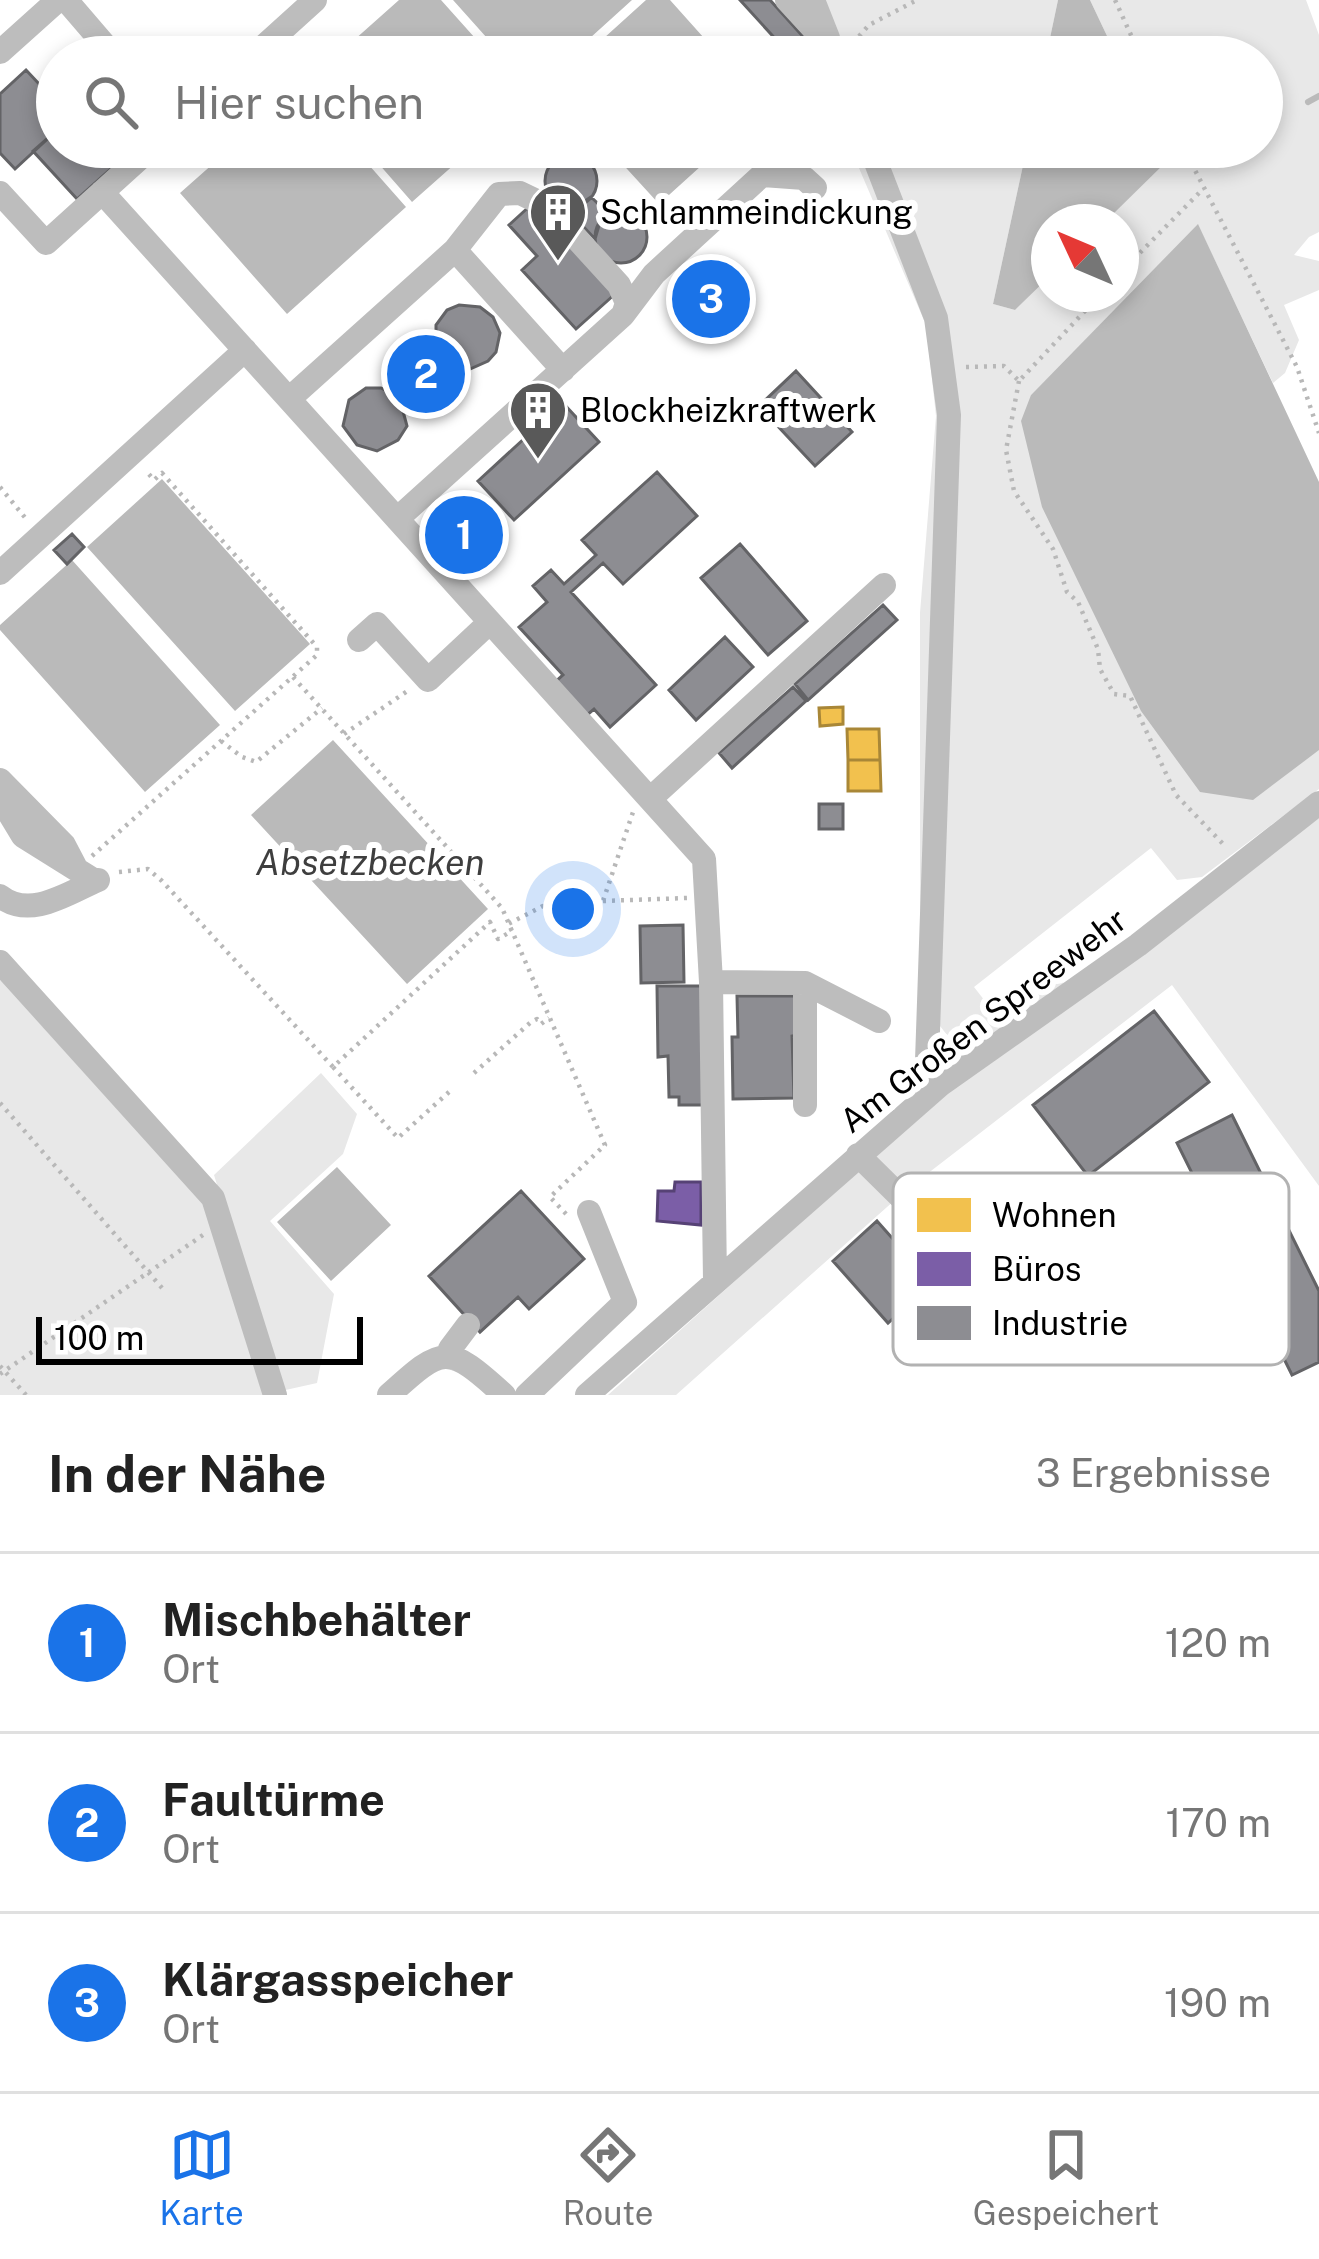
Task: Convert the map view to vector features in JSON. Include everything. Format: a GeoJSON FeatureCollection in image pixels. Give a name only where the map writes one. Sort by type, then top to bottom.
{"type":"FeatureCollection","features":[{"type":"Feature","properties":{"kind":"street"},"geometry":{"type":"LineString","coordinates":[[0,52],[62,0],[95,36]]}},
{"type":"Feature","properties":{"kind":"street"},"geometry":{"type":"LineString","coordinates":[[275,36],[315,0]]}},
{"type":"Feature","properties":{"kind":"street"},"geometry":{"type":"LineString","coordinates":[[787,0],[819,36]]}},
{"type":"Feature","properties":{"kind":"street"},"geometry":{"type":"LineString","coordinates":[[813,0],[828,36]]}},
{"type":"Feature","properties":{"kind":"street"},"geometry":{"type":"LineString","coordinates":[[0,193],[46,243],[129,168]]}},
{"type":"Feature","properties":{"kind":"street"},"geometry":{"type":"LineString","coordinates":[[878,168],[937,318],[949,415],[927,1061],[940,1085]]}},
{"type":"Feature","properties":{"kind":"street"},"geometry":{"type":"LineString","coordinates":[[397,519],[623,315],[654,274],[762,175],[804,178],[815,188]]}},
{"type":"Feature","properties":{"kind":"street"},"geometry":{"type":"LineString","coordinates":[[102,192],[704,859],[711,982],[715,1281]]}},
{"type":"Feature","properties":{"kind":"street"},"geometry":{"type":"LineString","coordinates":[[289,399],[455,250],[499,194],[520,193],[547,206],[619,284],[627,303],[623,315]]}},
{"type":"Feature","properties":{"kind":"street"},"geometry":{"type":"LineString","coordinates":[[455,250],[563,370]]}},
{"type":"Feature","properties":{"kind":"street"},"geometry":{"type":"LineString","coordinates":[[0,573],[245,350]]}},
{"type":"Feature","properties":{"kind":"street"},"geometry":{"type":"LineString","coordinates":[[645,794],[884,585]]}},
{"type":"Feature","properties":{"kind":"street"},"geometry":{"type":"LineString","coordinates":[[359,640],[376,624],[428,680],[490,622]]}},
{"type":"Feature","properties":{"kind":"street"},"geometry":{"type":"LineString","coordinates":[[0,780],[89,876]]}},
{"type":"Feature","properties":{"kind":"street"},"geometry":{"type":"LineString","coordinates":[[0,798],[23,836],[89,876]]}},
{"type":"Feature","properties":{"kind":"street","name":"Am Großen Spreewehr"},"geometry":{"type":"LineString","coordinates":[[587,1395],[940,1085],[1138,945],[1319,803]]}},
{"type":"Feature","properties":{"kind":"street"},"geometry":{"type":"LineString","coordinates":[[0,896],[5,902],[38,907],[89,876]]}},
{"type":"Feature","properties":{"kind":"street"},"geometry":{"type":"LineString","coordinates":[[0,962],[213,1198],[273,1394]]}},
{"type":"Feature","properties":{"kind":"street"},"geometry":{"type":"LineString","coordinates":[[711,982],[805,983],[879,1021]]}},
{"type":"Feature","properties":{"kind":"street"},"geometry":{"type":"LineString","coordinates":[[805,983],[805,1105]]}},
{"type":"Feature","properties":{"kind":"street"},"geometry":{"type":"LineString","coordinates":[[858,1155],[893,1190]]}},
{"type":"Feature","properties":{"kind":"street"},"geometry":{"type":"LineString","coordinates":[[527,1395],[625,1302],[578,1214]]}},
{"type":"Feature","properties":{"kind":"street"},"geometry":{"type":"LineString","coordinates":[[453,1358],[450,1348],[468,1325]]}},
{"type":"Feature","properties":{"kind":"street"},"geometry":{"type":"LineString","coordinates":[[389,1395],[428,1359],[440,1355],[453,1358],[504,1395]]}},
{"type":"Feature","properties":{"kind":"path"},"geometry":{"type":"LineString","coordinates":[[857,36],[917,0]]}},
{"type":"Feature","properties":{"kind":"path"},"geometry":{"type":"LineString","coordinates":[[1115,0],[1131,36]]}},
{"type":"Feature","properties":{"kind":"path"},"geometry":{"type":"LineString","coordinates":[[1193,168],[1297,367],[1319,433]]}},
{"type":"Feature","properties":{"kind":"path"},"geometry":{"type":"LineString","coordinates":[[1139,254],[1203,190]]}},
{"type":"Feature","properties":{"kind":"path"},"geometry":{"type":"LineString","coordinates":[[1084,312],[1019,381],[1006,450],[1014,491],[1053,549],[1066,592],[1078,602],[1098,649],[1100,669],[1114,694],[1130,696],[1176,795],[1242,864]]}},
{"type":"Feature","properties":{"kind":"path"},"geometry":{"type":"LineString","coordinates":[[943,368],[1004,366],[1019,381]]}},
{"type":"Feature","properties":{"kind":"path"},"geometry":{"type":"LineString","coordinates":[[154,480],[162,473],[316,646],[317,656],[85,862],[89,876],[148,869],[398,1138],[449,1092]]}},
{"type":"Feature","properties":{"kind":"path"},"geometry":{"type":"LineString","coordinates":[[0,488],[40,536]]}},
{"type":"Feature","properties":{"kind":"path"},"geometry":{"type":"LineString","coordinates":[[293,676],[502,908],[605,1145],[550,1197],[578,1214]]}},
{"type":"Feature","properties":{"kind":"path"},"geometry":{"type":"LineString","coordinates":[[344,734],[425,676]]}},
{"type":"Feature","properties":{"kind":"path"},"geometry":{"type":"LineString","coordinates":[[221,741],[242,758],[256,762],[322,708]]}},
{"type":"Feature","properties":{"kind":"path"},"geometry":{"type":"LineString","coordinates":[[603,901],[645,794]]}},
{"type":"Feature","properties":{"kind":"path"},"geometry":{"type":"LineString","coordinates":[[509,923],[543,906],[707,898]]}},
{"type":"Feature","properties":{"kind":"path"},"geometry":{"type":"LineString","coordinates":[[333,1067],[490,922],[498,939],[512,932],[509,923]]}},
{"type":"Feature","properties":{"kind":"path"},"geometry":{"type":"LineString","coordinates":[[474,1073],[531,1022],[537,1019],[541,1024],[550,1019],[549,1014]]}},
{"type":"Feature","properties":{"kind":"path"},"geometry":{"type":"LineString","coordinates":[[0,1103],[162,1288]]}},
{"type":"Feature","properties":{"kind":"path"},"geometry":{"type":"LineString","coordinates":[[26,1395],[1,1370],[224,1222]]}},
{"type":"Feature","properties":{"kind":"shaded area"},"geometry":{"type":"Polygon","coordinates":[[[823,0],[1058,0],[1050,36],[836,36],[823,0]]]}},
{"type":"Feature","properties":{"kind":"shaded area"},"geometry":{"type":"Polygon","coordinates":[[[1090,0],[1306,0],[1319,35],[1319,232],[1294,255],[1319,261],[1319,290],[1284,305],[1299,340],[1285,373],[1273,383],[1198,225],[1139,285],[1139,204],[1123,204],[1159,168],[1283,168],[1283,36],[1107,36],[1090,0]]]}},
{"type":"Feature","properties":{"kind":"shaded area"},"geometry":{"type":"Polygon","coordinates":[[[859,168],[1022,168],[993,304],[1015,310],[1031,294],[1031,312],[1113,312],[1031,395],[1319,749],[1319,789],[1202,877],[1177,880],[1151,848],[974,987],[999,1019],[1059,973],[1064,984],[972,1049],[951,1040],[940,1026],[920,936],[920,613],[936,416],[926,325],[859,168]]]}},
{"type":"Feature","properties":{"kind":"shaded area"},"geometry":{"type":"Polygon","coordinates":[[[1319,818],[1319,1186],[1172,985],[928,1173],[893,1173],[893,1202],[676,1395],[608,1395],[931,1105],[1319,818]]]}},
{"type":"Feature","properties":{"kind":"shaded area"},"geometry":{"type":"Polygon","coordinates":[[[0,980],[210,1211],[268,1395],[0,1395],[0,980]]]}},
{"type":"Feature","properties":{"kind":"shaded area"},"geometry":{"type":"Polygon","coordinates":[[[321,1073],[357,1114],[343,1154],[270,1221],[334,1294],[317,1383],[281,1391],[214,1175],[321,1073]]]}},
{"type":"Feature","properties":{"kind":"water"},"geometry":{"type":"Polygon","coordinates":[[[399,0],[441,0],[473,36],[359,36],[399,0]]]}},
{"type":"Feature","properties":{"kind":"water"},"geometry":{"type":"Polygon","coordinates":[[[453,0],[632,0],[592,36],[485,36],[453,0]]]}},
{"type":"Feature","properties":{"kind":"water"},"geometry":{"type":"Polygon","coordinates":[[[646,0],[670,0],[702,36],[606,36],[646,0]]]}},
{"type":"Feature","properties":{"kind":"water"},"geometry":{"type":"Polygon","coordinates":[[[1058,0],[1090,0],[1107,36],[1050,36],[1058,0]]]}},
{"type":"Feature","properties":{"kind":"water"},"geometry":{"type":"Polygon","coordinates":[[[208,168],[372,168],[406,207],[287,314],[180,193],[208,168]]]}},
{"type":"Feature","properties":{"kind":"water"},"geometry":{"type":"Polygon","coordinates":[[[382,168],[450,168],[412,202],[382,168]]]}},
{"type":"Feature","properties":{"kind":"water"},"geometry":{"type":"Polygon","coordinates":[[[626,168],[699,168],[659,204],[626,168]]]}},
{"type":"Feature","properties":{"kind":"water"},"geometry":{"type":"Polygon","coordinates":[[[1022,168],[1160,168],[1123,204],[1031,204],[1031,294],[1015,310],[993,304],[1022,168]]]}},
{"type":"Feature","properties":{"kind":"water"},"geometry":{"type":"Polygon","coordinates":[[[1198,224],[1319,482],[1319,750],[1253,800],[1200,792],[1141,711],[1042,507],[1021,421],[1031,395],[1112,312],[1139,312],[1139,284],[1198,224]]]}},
{"type":"Feature","properties":{"kind":"water"},"geometry":{"type":"Polygon","coordinates":[[[162,479],[310,644],[235,711],[87,547],[162,479]]]}},
{"type":"Feature","properties":{"kind":"water"},"geometry":{"type":"Polygon","coordinates":[[[72,560],[220,725],[145,792],[0,630],[72,560]]]}},
{"type":"Feature","properties":{"kind":"water","name":"Absetzbecken"},"geometry":{"type":"Polygon","coordinates":[[[333,740],[488,909],[407,984],[251,815],[333,740]]]}},
{"type":"Feature","properties":{"kind":"water"},"geometry":{"type":"Polygon","coordinates":[[[337,1167],[391,1225],[331,1281],[277,1222],[337,1167]]]}},
{"type":"Feature","properties":{"kind":"building: Wohnen"},"geometry":{"type":"Polygon","coordinates":[[[843,707],[843,724],[820,726],[819,708],[843,707]]]}},
{"type":"Feature","properties":{"kind":"building: Wohnen"},"geometry":{"type":"Polygon","coordinates":[[[847,729],[879,729],[880,760],[848,760],[847,729]]]}},
{"type":"Feature","properties":{"kind":"building: Wohnen"},"geometry":{"type":"Polygon","coordinates":[[[848,760],[880,760],[881,791],[848,791],[848,760]]]}},
{"type":"Feature","properties":{"kind":"building: Büros"},"geometry":{"type":"Polygon","coordinates":[[[675,1182],[701,1182],[701,1225],[657,1221],[658,1191],[674,1191],[675,1182]]]}},
{"type":"Feature","properties":{"kind":"building: Industrie"},"geometry":{"type":"Polygon","coordinates":[[[740,0],[770,0],[802,36],[773,36],[740,0]]]}},
{"type":"Feature","properties":{"kind":"building: Industrie"},"geometry":{"type":"Polygon","coordinates":[[[26,70],[36,81],[36,150],[15,169],[0,153],[0,94],[26,70]]]}},
{"type":"Feature","properties":{"kind":"building: Industrie"},"geometry":{"type":"Polygon","coordinates":[[[49,168],[112,168],[77,199],[49,168]]]}},
{"type":"Feature","properties":{"kind":"building: Industrie"},"geometry":{"type":"Polygon","coordinates":[[[549,168],[595,171],[595,191],[581,205],[561,205],[547,191],[549,168]]]}},
{"type":"Feature","properties":{"kind":"building: Industrie"},"geometry":{"type":"Polygon","coordinates":[[[591,197],[609,214],[600,222],[595,239],[564,206],[576,207],[591,197]]]}},
{"type":"Feature","properties":{"kind":"building: Industrie","name":"Schlammeindickung"},"geometry":{"type":"Polygon","coordinates":[[[532,204],[615,294],[576,329],[522,270],[537,256],[509,225],[532,204]]]}},
{"type":"Feature","properties":{"kind":"building: Industrie"},"geometry":{"type":"Polygon","coordinates":[[[621,211],[639,219],[647,237],[639,255],[621,263],[603,255],[595,237],[603,219],[621,211]]]}},
{"type":"Feature","properties":{"kind":"building: Industrie"},"geometry":{"type":"Polygon","coordinates":[[[711,266],[736,276],[746,301],[736,326],[711,336],[686,326],[676,301],[686,276],[711,266]]]}},
{"type":"Feature","properties":{"kind":"building: Industrie"},"geometry":{"type":"Polygon","coordinates":[[[459,305],[480,307],[493,317],[500,333],[496,352],[470,369],[459,369],[445,360],[438,367],[450,379],[420,407],[406,393],[400,400],[407,426],[398,440],[377,451],[357,445],[343,426],[349,400],[366,388],[381,388],[397,396],[402,389],[397,384],[428,353],[436,361],[441,356],[436,325],[447,310],[459,305]]]}},
{"type":"Feature","properties":{"kind":"building: Industrie"},"geometry":{"type":"Polygon","coordinates":[[[796,371],[852,432],[815,466],[759,406],[796,371]]]}},
{"type":"Feature","properties":{"kind":"building: Industrie","name":"Blockheizkraftwerk"},"geometry":{"type":"Polygon","coordinates":[[[563,403],[599,442],[514,520],[478,481],[563,403]]]}},
{"type":"Feature","properties":{"kind":"building: Industrie"},"geometry":{"type":"Polygon","coordinates":[[[657,472],[697,516],[623,584],[603,563],[571,592],[656,685],[610,727],[594,709],[586,716],[555,682],[563,675],[519,627],[547,602],[533,586],[551,570],[564,584],[596,555],[582,540],[657,472]]]}},
{"type":"Feature","properties":{"kind":"building: Industrie"},"geometry":{"type":"Polygon","coordinates":[[[464,505],[483,513],[491,532],[483,551],[464,559],[445,551],[437,532],[445,513],[464,505]]]}},
{"type":"Feature","properties":{"kind":"building: Industrie"},"geometry":{"type":"Polygon","coordinates":[[[72,534],[84,547],[67,564],[54,550],[72,534]]]}},
{"type":"Feature","properties":{"kind":"building: Industrie"},"geometry":{"type":"Polygon","coordinates":[[[740,544],[807,621],[768,655],[701,578],[740,544]]]}},
{"type":"Feature","properties":{"kind":"building: Industrie"},"geometry":{"type":"Polygon","coordinates":[[[883,605],[897,620],[808,700],[795,684],[883,605]]]}},
{"type":"Feature","properties":{"kind":"building: Industrie"},"geometry":{"type":"Polygon","coordinates":[[[725,637],[753,667],[696,720],[669,690],[725,637]]]}},
{"type":"Feature","properties":{"kind":"building: Industrie"},"geometry":{"type":"Polygon","coordinates":[[[793,687],[806,701],[732,768],[719,753],[793,687]]]}},
{"type":"Feature","properties":{"kind":"building: Industrie"},"geometry":{"type":"Polygon","coordinates":[[[819,804],[843,804],[843,829],[819,829],[819,804]]]}},
{"type":"Feature","properties":{"kind":"building: Industrie"},"geometry":{"type":"Polygon","coordinates":[[[683,925],[684,982],[641,983],[640,926],[683,925]]]}},
{"type":"Feature","properties":{"kind":"building: Industrie"},"geometry":{"type":"Polygon","coordinates":[[[657,986],[702,986],[704,1105],[679,1105],[679,1097],[669,1097],[668,1056],[658,1057],[657,986]]]}},
{"type":"Feature","properties":{"kind":"building: Industrie"},"geometry":{"type":"Polygon","coordinates":[[[737,996],[798,996],[799,1035],[792,1036],[794,1098],[733,1099],[737,996]]]}},
{"type":"Feature","properties":{"kind":"building: Industrie"},"geometry":{"type":"Polygon","coordinates":[[[1154,1011],[1209,1082],[1092,1173],[1086,1173],[1033,1105],[1154,1011]]]}},
{"type":"Feature","properties":{"kind":"building: Industrie"},"geometry":{"type":"Polygon","coordinates":[[[1232,1115],[1261,1173],[1192,1173],[1177,1143],[1232,1115]]]}},
{"type":"Feature","properties":{"kind":"building: Industrie"},"geometry":{"type":"Polygon","coordinates":[[[521,1191],[584,1259],[529,1309],[518,1297],[480,1332],[429,1276],[521,1191]]]}},
{"type":"Feature","properties":{"kind":"building: Industrie"},"geometry":{"type":"Polygon","coordinates":[[[877,1221],[893,1239],[893,1318],[888,1323],[833,1261],[877,1221]]]}},
{"type":"Feature","properties":{"kind":"building: Industrie"},"geometry":{"type":"Polygon","coordinates":[[[1289,1230],[1319,1291],[1319,1362],[1292,1375],[1287,1365],[1289,1230]]]}},
{"type":"Feature","properties":{"kind":"waterway"},"geometry":{"type":"LineString","coordinates":[[1308,102],[1319,96]]}},
{"type":"Feature","properties":{"kind":"place","name":"Schlammeindickung"},"geometry":{"type":"Point","coordinates":[558,263]}},
{"type":"Feature","properties":{"kind":"place","name":"Klärgasspeicher"},"geometry":{"type":"Point","coordinates":[711,299]}},
{"type":"Feature","properties":{"kind":"place","name":"Faultürme"},"geometry":{"type":"Point","coordinates":[426,374]}},
{"type":"Feature","properties":{"kind":"place","name":"Blockheizkraftwerk"},"geometry":{"type":"Point","coordinates":[538,461]}},
{"type":"Feature","properties":{"kind":"place","name":"Mischbehälter"},"geometry":{"type":"Point","coordinates":[464,535]}}]}
